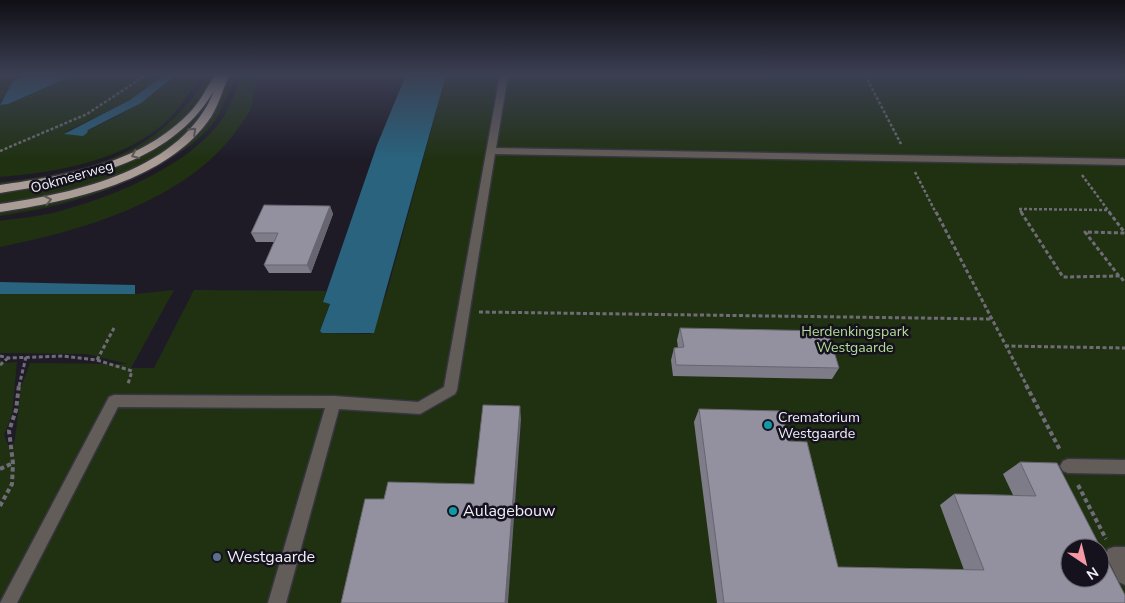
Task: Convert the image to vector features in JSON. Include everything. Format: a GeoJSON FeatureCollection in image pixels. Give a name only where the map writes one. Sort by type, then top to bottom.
{"type":"FeatureCollection","features":[{"type":"Feature","properties":{"kind":"main road","name":"Ookmeerweg"},"geometry":{"type":"LineString","coordinates":[[0,189],[70,178],[106,168],[144,151],[162,140],[195,111],[200,103]]}},
{"type":"Feature","properties":{"kind":"main road","name":"Ookmeerweg"},"geometry":{"type":"LineString","coordinates":[[0,208],[67,196],[112,181],[152,162],[187,137],[205,118],[212,103]]}},
{"type":"Feature","properties":{"kind":"street"},"geometry":{"type":"LineString","coordinates":[[8,603],[114,401],[334,402],[420,408],[450,390],[499,103]]}},
{"type":"Feature","properties":{"kind":"street"},"geometry":{"type":"LineString","coordinates":[[491,151],[1125,162]]}},
{"type":"Feature","properties":{"kind":"street"},"geometry":{"type":"LineString","coordinates":[[277,603],[334,402]]}},
{"type":"Feature","properties":{"kind":"street"},"geometry":{"type":"LineString","coordinates":[[1068,466],[1125,467]]}},
{"type":"Feature","properties":{"kind":"street"},"geometry":{"type":"LineString","coordinates":[[1120,555],[1125,576]]}},
{"type":"Feature","properties":{"kind":"path"},"geometry":{"type":"LineString","coordinates":[[0,151],[87,114],[103,103]]}},
{"type":"Feature","properties":{"kind":"path"},"geometry":{"type":"LineString","coordinates":[[879,103],[1068,466],[1120,555]]}},
{"type":"Feature","properties":{"kind":"path"},"geometry":{"type":"LineString","coordinates":[[1072,161],[1125,233]]}},
{"type":"Feature","properties":{"kind":"path"},"geometry":{"type":"LineString","coordinates":[[1108,210],[1019,209],[1063,277],[1120,276]]}},
{"type":"Feature","properties":{"kind":"path"},"geometry":{"type":"LineString","coordinates":[[1125,233],[1085,232],[1125,283]]}},
{"type":"Feature","properties":{"kind":"path"},"geometry":{"type":"LineString","coordinates":[[464,312],[991,319]]}},
{"type":"Feature","properties":{"kind":"path"},"geometry":{"type":"LineString","coordinates":[[97,360],[114,328]]}},
{"type":"Feature","properties":{"kind":"path"},"geometry":{"type":"LineString","coordinates":[[1005,346],[1125,348]]}},
{"type":"Feature","properties":{"kind":"path"},"geometry":{"type":"LineString","coordinates":[[0,356],[8,358],[63,356],[97,360],[132,372],[129,383],[114,401]]}},
{"type":"Feature","properties":{"kind":"path"},"geometry":{"type":"LineString","coordinates":[[0,506],[12,484],[13,463],[9,431],[16,410],[18,388],[26,357]]}},
{"type":"Feature","properties":{"kind":"path"},"geometry":{"type":"LineString","coordinates":[[0,365],[8,358]]}},
{"type":"Feature","properties":{"kind":"path"},"geometry":{"type":"LineString","coordinates":[[0,469],[13,463]]}},
{"type":"Feature","properties":{"kind":"green space"},"geometry":{"type":"Polygon","coordinates":[[[124,103],[65,132],[87,131],[118,116],[139,103],[182,103],[170,118],[152,133],[133,145],[112,154],[90,162],[45,172],[0,177],[0,105],[124,103]]]}},
{"type":"Feature","properties":{"kind":"green space"},"geometry":{"type":"Polygon","coordinates":[[[188,103],[194,103],[177,124],[159,139],[117,161],[70,174],[0,187],[0,182],[63,173],[119,155],[144,142],[168,124],[188,103]]]}},
{"type":"Feature","properties":{"kind":"green space"},"geometry":{"type":"Polygon","coordinates":[[[208,103],[193,127],[172,146],[146,162],[117,176],[86,186],[0,206],[0,193],[68,182],[125,164],[149,153],[176,135],[208,103]]]}},
{"type":"Feature","properties":{"kind":"green space"},"geometry":{"type":"Polygon","coordinates":[[[218,103],[224,103],[211,126],[197,140],[175,156],[129,181],[67,203],[0,216],[0,212],[66,200],[102,189],[187,143],[214,113],[218,103]]]}},
{"type":"Feature","properties":{"kind":"green space"},"geometry":{"type":"Polygon","coordinates":[[[231,103],[252,103],[246,118],[215,155],[190,176],[161,194],[97,222],[0,247],[0,221],[40,216],[75,207],[142,181],[183,156],[201,142],[217,126],[231,103]]]}},
{"type":"Feature","properties":{"kind":"green space","name":"Herdenkingspark Westgaarde"},"geometry":{"type":"Polygon","coordinates":[[[438,103],[1125,103],[1125,603],[0,603],[0,360],[5,363],[17,362],[12,415],[4,435],[11,452],[15,439],[21,387],[30,363],[129,364],[86,354],[0,353],[0,294],[135,294],[174,290],[131,368],[154,368],[194,290],[326,291],[323,302],[330,303],[320,331],[322,333],[370,334],[387,292],[438,103]]]}},
{"type":"Feature","properties":{"kind":"water"},"geometry":{"type":"Polygon","coordinates":[[[124,103],[141,103],[88,130],[83,136],[64,134],[124,103]]]}},
{"type":"Feature","properties":{"kind":"water"},"geometry":{"type":"Polygon","coordinates":[[[394,103],[438,103],[374,333],[322,333],[320,331],[330,304],[323,302],[377,145],[394,103]]]}},
{"type":"Feature","properties":{"kind":"water"},"geometry":{"type":"Polygon","coordinates":[[[0,282],[135,285],[135,294],[0,294],[0,282]]]}},
{"type":"Feature","properties":{"kind":"building"},"geometry":{"type":"Polygon","coordinates":[[[264,205],[330,206],[307,265],[264,265],[278,233],[251,233],[264,205]]]}},
{"type":"Feature","properties":{"kind":"building"},"geometry":{"type":"Polygon","coordinates":[[[680,328],[828,331],[839,368],[676,365],[674,348],[684,347],[680,328]]]}},
{"type":"Feature","properties":{"kind":"building"},"geometry":{"type":"Polygon","coordinates":[[[483,405],[520,406],[505,603],[341,603],[365,499],[384,499],[388,482],[474,484],[483,405]]]}},
{"type":"Feature","properties":{"kind":"building"},"geometry":{"type":"Polygon","coordinates":[[[699,409],[782,411],[788,441],[807,442],[838,567],[984,570],[954,494],[1036,496],[1020,462],[1057,463],[1096,538],[1060,538],[1060,588],[1110,588],[1110,566],[1125,595],[1125,603],[724,603],[699,409]]]}},
{"type":"Feature","properties":{"kind":"place","name":"Crematorium Westgaarde"},"geometry":{"type":"Point","coordinates":[768,425]}},
{"type":"Feature","properties":{"kind":"place","name":"Aulagebouw"},"geometry":{"type":"Point","coordinates":[453,511]}},
{"type":"Feature","properties":{"kind":"place","name":"Westgaarde"},"geometry":{"type":"Point","coordinates":[217,557]}}]}
